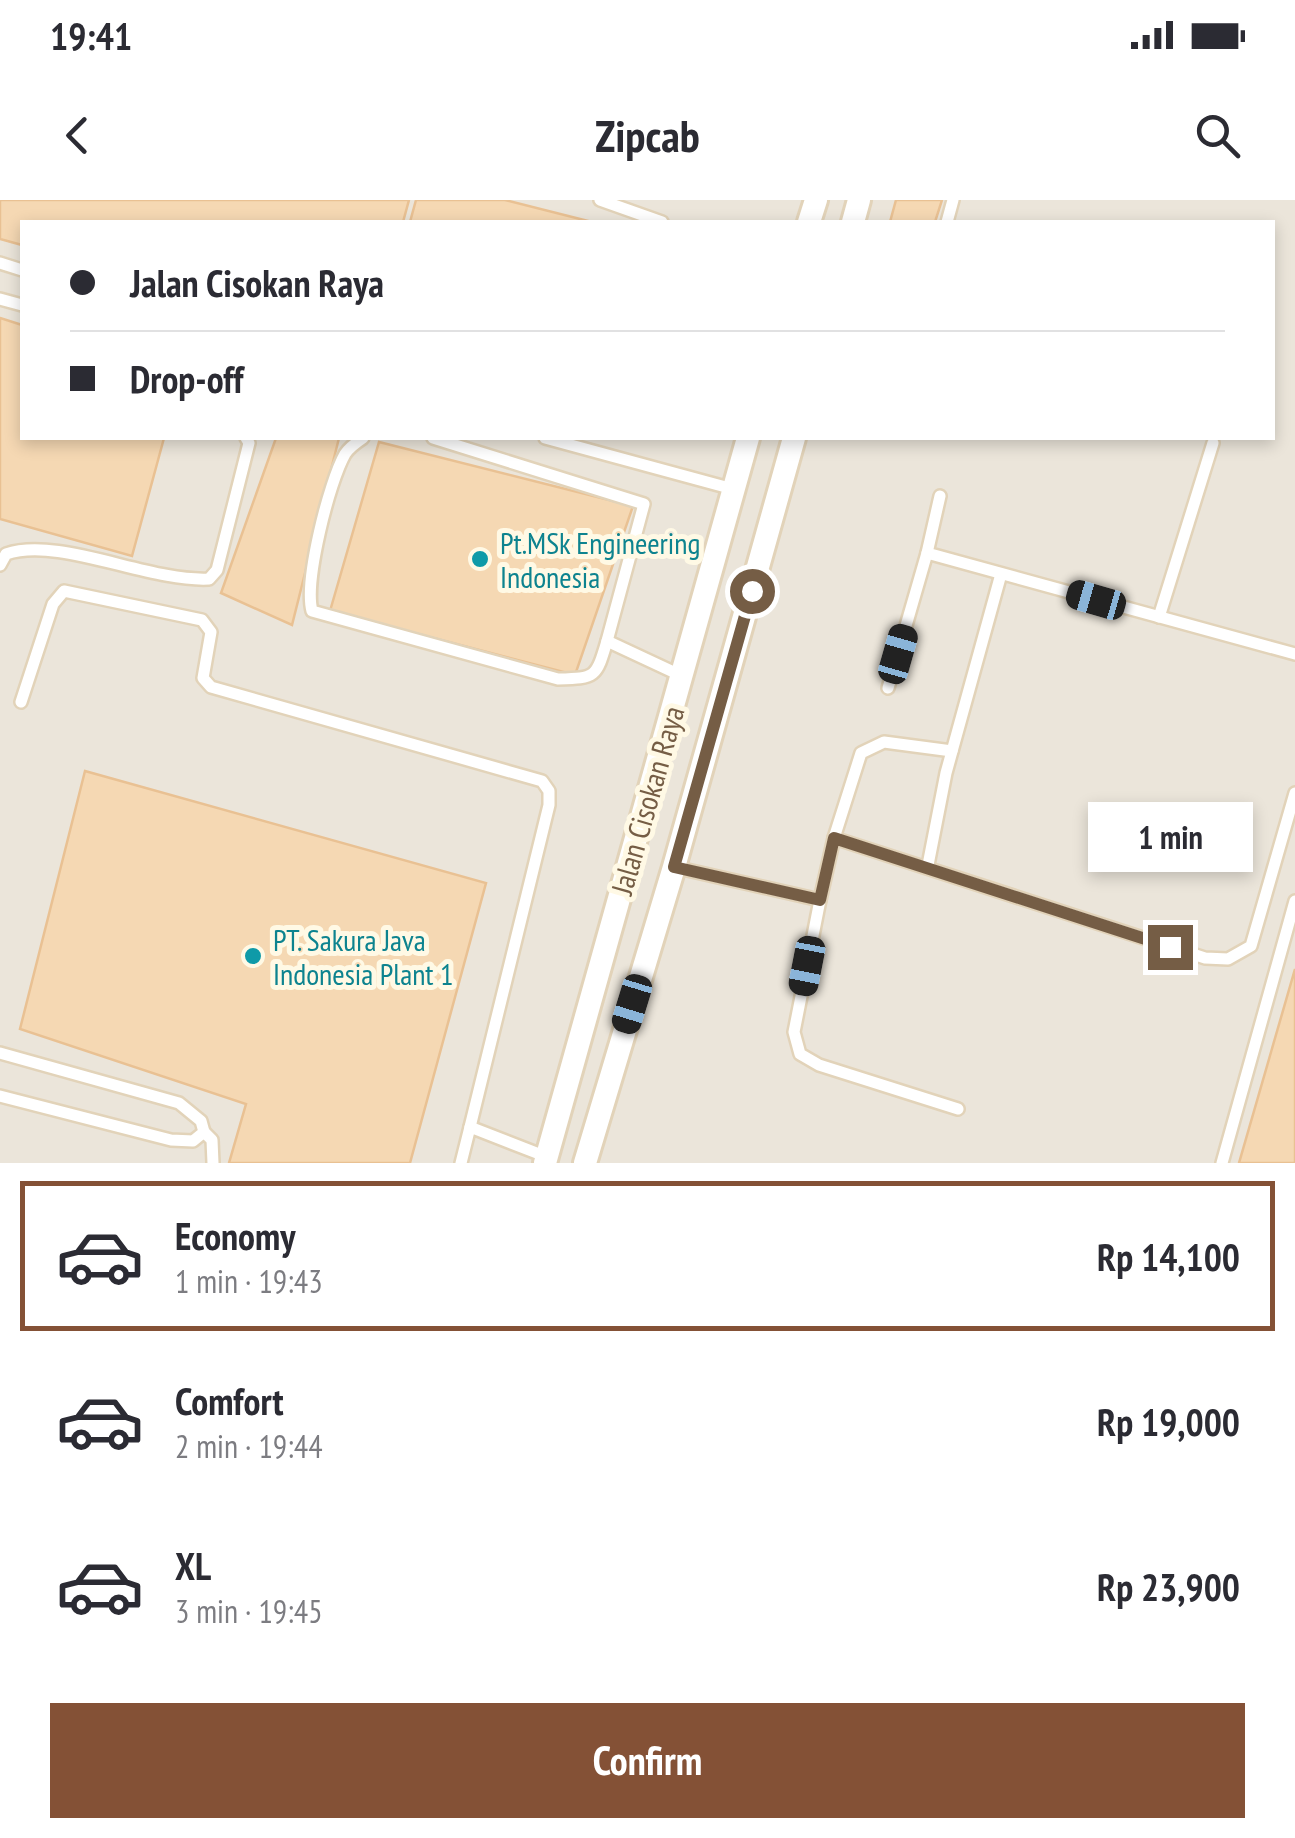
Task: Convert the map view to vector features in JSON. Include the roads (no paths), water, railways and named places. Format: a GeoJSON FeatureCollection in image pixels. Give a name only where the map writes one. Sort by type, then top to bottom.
{"type":"FeatureCollection","features":[{"type":"Feature","properties":{"kind":"street","name":"Jalan Cisokan Raya"},"geometry":{"type":"LineString","coordinates":[[546,1160],[747,440]]}},
{"type":"Feature","properties":{"kind":"street","name":"Jalan Cisokan Raya"},"geometry":{"type":"LineString","coordinates":[[585,1163],[674,867],[793,440]]}},
{"type":"Feature","properties":{"kind":"lane"},"geometry":{"type":"LineString","coordinates":[[600,200],[656,220]]}},
{"type":"Feature","properties":{"kind":"lane"},"geometry":{"type":"LineString","coordinates":[[0,565],[6,554],[15,551],[44,551],[166,576],[208,579],[216,570],[252,440]]}},
{"type":"Feature","properties":{"kind":"lane"},"geometry":{"type":"LineString","coordinates":[[361,440],[346,453],[336,477],[309,581],[312,611],[558,679],[592,677],[598,672],[644,504],[439,440]]}},
{"type":"Feature","properties":{"kind":"lane"},"geometry":{"type":"LineString","coordinates":[[552,440],[732,490]]}},
{"type":"Feature","properties":{"kind":"lane"},"geometry":{"type":"LineString","coordinates":[[1158,617],[1213,443]]}},
{"type":"Feature","properties":{"kind":"lane"},"geometry":{"type":"LineString","coordinates":[[888,688],[940,496]]}},
{"type":"Feature","properties":{"kind":"lane"},"geometry":{"type":"LineString","coordinates":[[927,553],[1295,654]]}},
{"type":"Feature","properties":{"kind":"lane"},"geometry":{"type":"LineString","coordinates":[[928,865],[952,751],[1001,574]]}},
{"type":"Feature","properties":{"kind":"lane"},"geometry":{"type":"LineString","coordinates":[[21,702],[53,604],[64,591],[202,620],[211,632],[203,678],[212,688],[542,782],[549,791],[549,805],[461,1163]]}},
{"type":"Feature","properties":{"kind":"lane"},"geometry":{"type":"LineString","coordinates":[[607,641],[682,676]]}},
{"type":"Feature","properties":{"kind":"lane"},"geometry":{"type":"LineString","coordinates":[[952,751],[909,742],[870,745],[861,753],[834,838],[794,1032],[800,1054],[819,1065],[958,1109]]}},
{"type":"Feature","properties":{"kind":"lane"},"geometry":{"type":"LineString","coordinates":[[834,838],[928,865],[1205,958],[1228,959],[1251,946],[1295,793]]}},
{"type":"Feature","properties":{"kind":"lane"},"geometry":{"type":"LineString","coordinates":[[674,867],[820,900]]}},
{"type":"Feature","properties":{"kind":"lane"},"geometry":{"type":"LineString","coordinates":[[1222,1163],[1295,901]]}},
{"type":"Feature","properties":{"kind":"lane"},"geometry":{"type":"LineString","coordinates":[[0,1053],[180,1103],[202,1120],[204,1132],[212,1140],[213,1163]]}},
{"type":"Feature","properties":{"kind":"lane"},"geometry":{"type":"LineString","coordinates":[[0,1096],[171,1140],[193,1141],[204,1132]]}},
{"type":"Feature","properties":{"kind":"lane"},"geometry":{"type":"LineString","coordinates":[[470,1127],[546,1160]]}},
{"type":"Feature","properties":{"kind":"place","name":"Pt.MSk Engineering Indonesia"},"geometry":{"type":"Point","coordinates":[480,559]}},
{"type":"Feature","properties":{"kind":"place","name":"PT. Sakura Java Indonesia Plant 1"},"geometry":{"type":"Point","coordinates":[253,956]}}]}
